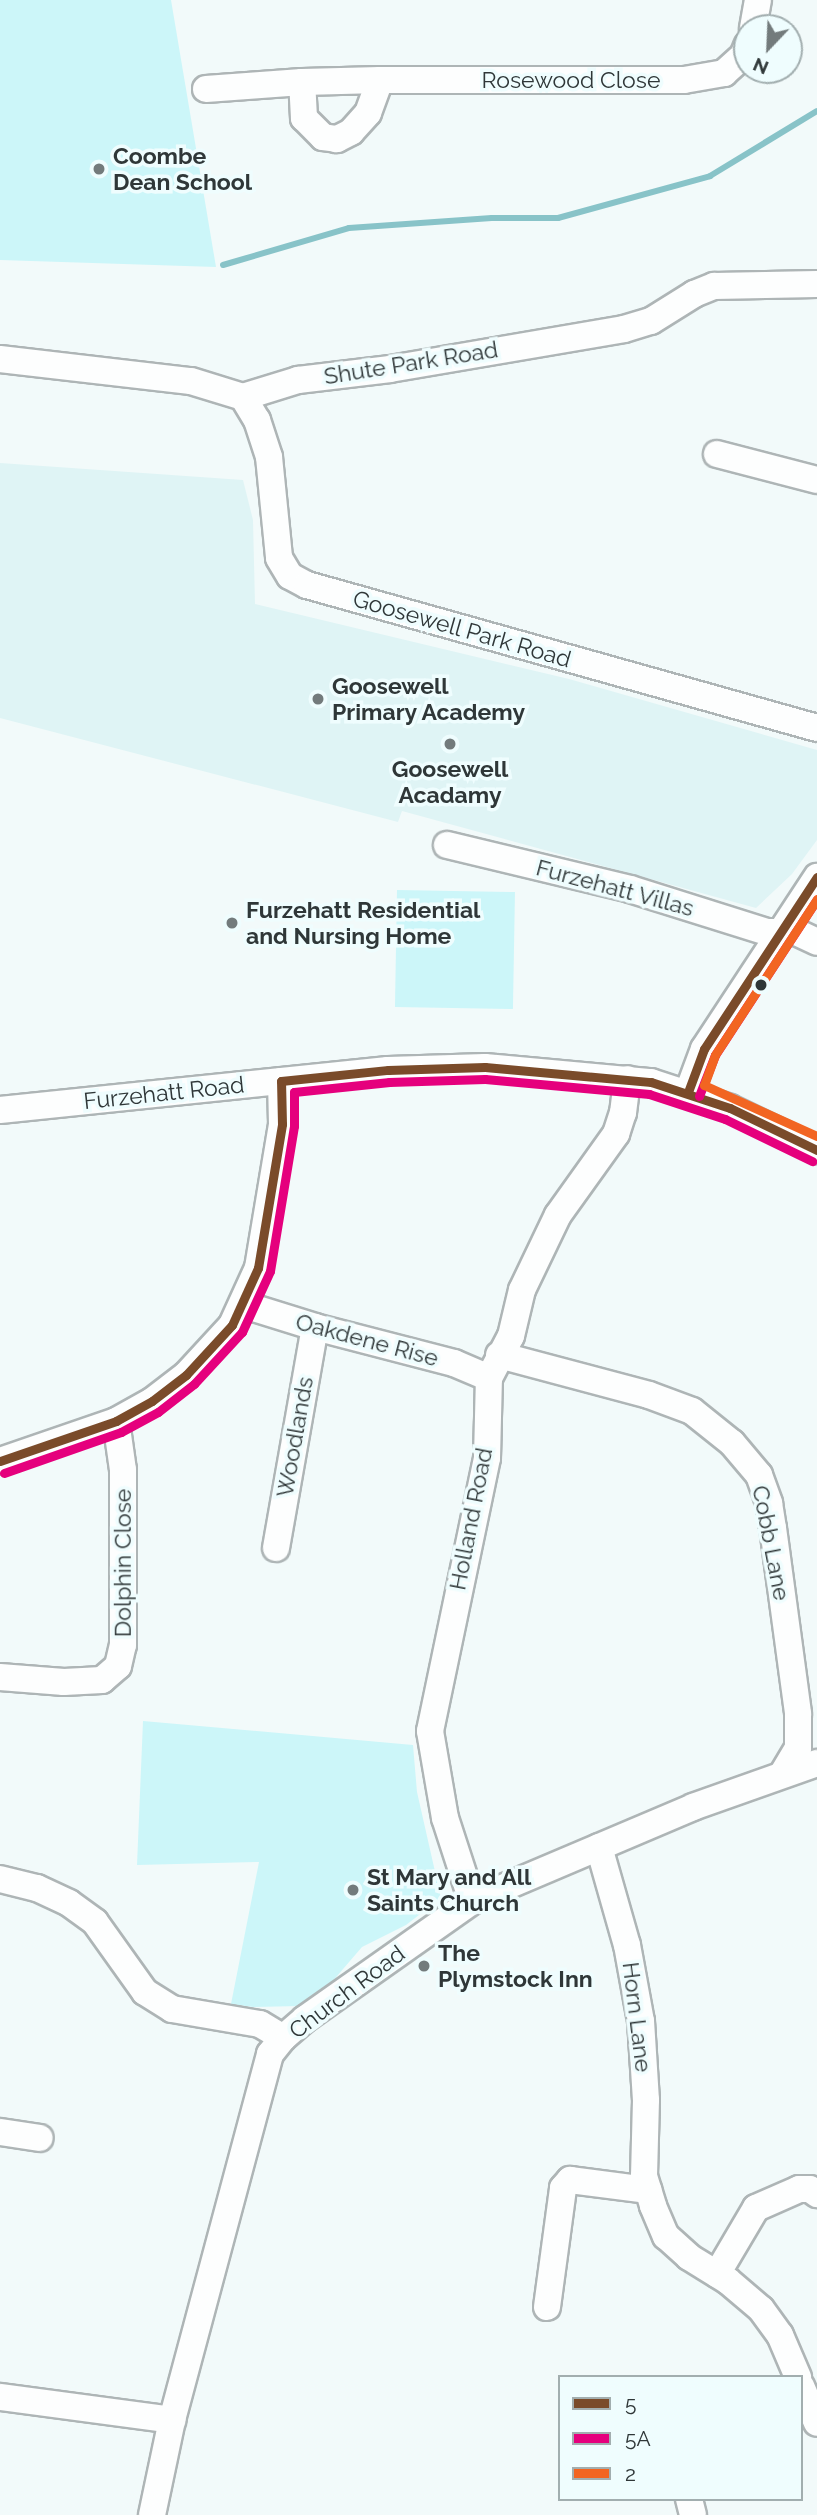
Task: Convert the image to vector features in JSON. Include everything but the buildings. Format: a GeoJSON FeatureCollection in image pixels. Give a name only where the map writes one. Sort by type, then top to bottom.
{"type":"FeatureCollection","features":[{"type":"Feature","properties":{"kind":"street","name":"Rosewood Close"},"geometry":{"type":"LineString","coordinates":[[206,89],[380,80],[684,80],[724,74],[733,66]]}},
{"type":"Feature","properties":{"kind":"street"},"geometry":{"type":"LineString","coordinates":[[302,82],[304,118],[311,128],[323,137],[337,139],[351,132],[368,113],[380,80]]}},
{"type":"Feature","properties":{"kind":"street","name":"Shute Park Road"},"geometry":{"type":"LineString","coordinates":[[243,397],[298,380],[390,369],[625,329],[651,321],[694,294],[714,286],[817,284]]}},
{"type":"Feature","properties":{"kind":"street"},"geometry":{"type":"LineString","coordinates":[[0,359],[191,380],[243,397]]}},
{"type":"Feature","properties":{"kind":"street","name":"Goosewell Park Road"},"geometry":{"type":"LineString","coordinates":[[243,397],[257,420],[269,457],[279,558],[290,576],[307,585],[817,728]]}},
{"type":"Feature","properties":{"kind":"street"},"geometry":{"type":"LineString","coordinates":[[717,454],[817,480]]}},
{"type":"Feature","properties":{"kind":"street","name":"Furzehatt Villas"},"geometry":{"type":"LineString","coordinates":[[447,845],[630,889],[767,932],[796,932],[817,942]]}},
{"type":"Feature","properties":{"kind":"street"},"geometry":{"type":"LineString","coordinates":[[688,1092],[704,1049],[732,1002],[817,877]]}},
{"type":"Feature","properties":{"kind":"street","name":"Furzehatt Road"},"geometry":{"type":"LineString","coordinates":[[0,1110],[388,1070],[485,1067],[651,1082],[730,1108],[817,1150]]}},
{"type":"Feature","properties":{"kind":"street","name":"Holland Road"},"geometry":{"type":"LineString","coordinates":[[472,1901],[445,1818],[430,1731],[487,1458],[494,1367],[511,1336],[522,1290],[558,1215],[616,1134],[623,1113],[627,1079]]}},
{"type":"Feature","properties":{"kind":"street"},"geometry":{"type":"LineString","coordinates":[[0,1461],[116,1421],[152,1401],[186,1375],[232,1325],[245,1302],[258,1268],[272,1199],[282,1124],[281,1081]]}},
{"type":"Feature","properties":{"kind":"street","name":"Oakdene Rise"},"geometry":{"type":"LineString","coordinates":[[245,1302],[254,1308],[314,1327],[454,1363],[494,1367]]}},
{"type":"Feature","properties":{"kind":"street","name":"Woodlands"},"geometry":{"type":"LineString","coordinates":[[276,1548],[314,1327]]}},
{"type":"Feature","properties":{"kind":"street","name":"Cobb Lane"},"geometry":{"type":"LineString","coordinates":[[494,1367],[649,1395],[692,1411],[732,1443],[759,1475],[773,1528],[798,1714],[798,1748],[783,1773]]}},
{"type":"Feature","properties":{"kind":"street","name":"Dolphin Close"},"geometry":{"type":"LineString","coordinates":[[0,1677],[64,1682],[102,1680],[118,1666],[124,1644],[123,1470],[116,1421]]}},
{"type":"Feature","properties":{"kind":"street","name":"Church Road"},"geometry":{"type":"LineString","coordinates":[[152,2515],[172,2420],[270,2053],[283,2038],[305,2019],[472,1901],[783,1773],[817,1763]]}},
{"type":"Feature","properties":{"kind":"street","name":"Horn Lane"},"geometry":{"type":"LineString","coordinates":[[598,1847],[627,1945],[640,2021],[646,2100],[644,2176],[648,2190],[666,2236],[689,2257],[717,2274],[761,2309],[780,2335],[794,2375]]}},
{"type":"Feature","properties":{"kind":"street"},"geometry":{"type":"LineString","coordinates":[[0,1879],[37,1888],[69,1903],[95,1922],[145,1992],[172,2009],[260,2024],[283,2038]]}},
{"type":"Feature","properties":{"kind":"street"},"geometry":{"type":"LineString","coordinates":[[0,2132],[40,2138]]}},
{"type":"Feature","properties":{"kind":"street"},"geometry":{"type":"LineString","coordinates":[[547,2306],[563,2188],[570,2180],[648,2190]]}},
{"type":"Feature","properties":{"kind":"street"},"geometry":{"type":"LineString","coordinates":[[717,2274],[756,2208],[786,2193],[815,2190]]}},
{"type":"Feature","properties":{"kind":"street","name":"Horn Lane"},"geometry":{"type":"LineString","coordinates":[[803,2394],[817,2423]]}},
{"type":"Feature","properties":{"kind":"street"},"geometry":{"type":"LineString","coordinates":[[0,2397],[172,2420]]}},
{"type":"Feature","properties":{"kind":"shaded area","name":"Coombe Dean School"},"geometry":{"type":"Polygon","coordinates":[[[0,0],[171,0],[216,267],[0,260],[0,0]]]}},
{"type":"Feature","properties":{"kind":"shaded area","name":"Goosewell Primary Academy"},"geometry":{"type":"Polygon","coordinates":[[[0,463],[243,480],[253,520],[255,604],[569,679],[817,750],[817,840],[792,874],[756,908],[402,811],[398,822],[0,718],[0,463]]]}},
{"type":"Feature","properties":{"kind":"shaded area"},"geometry":{"type":"Polygon","coordinates":[[[397,890],[515,892],[513,1009],[395,1007],[397,890]]]}},
{"type":"Feature","properties":{"kind":"shaded area"},"geometry":{"type":"Polygon","coordinates":[[[143,1721],[413,1745],[417,1792],[441,1898],[406,1925],[362,1947],[319,1997],[300,2006],[253,2007],[231,2004],[259,1862],[137,1865],[143,1721]]]}},
{"type":"Feature","properties":{"kind":"waterway"},"geometry":{"type":"LineString","coordinates":[[223,265],[349,228],[492,218],[558,218],[710,176],[817,111]]}},
{"type":"Feature","properties":{"kind":"transit line","name":"5"},"geometry":{"type":"LineString","coordinates":[[688,1092],[704,1049],[817,877]]}},
{"type":"Feature","properties":{"kind":"transit line","name":"5A"},"geometry":{"type":"LineString","coordinates":[[699,1096],[715,1055],[817,899]]}},
{"type":"Feature","properties":{"kind":"transit line","name":"2"},"geometry":{"type":"LineString","coordinates":[[817,899],[715,1055],[704,1085],[817,1136]]}},
{"type":"Feature","properties":{"kind":"transit line","name":"5"},"geometry":{"type":"LineString","coordinates":[[0,1461],[116,1421],[152,1401],[186,1375],[232,1325],[258,1268],[282,1124],[281,1081],[388,1070],[485,1067],[651,1082],[730,1108],[817,1150]]}},
{"type":"Feature","properties":{"kind":"transit line","name":"5A"},"geometry":{"type":"LineString","coordinates":[[4,1473],[121,1432],[158,1412],[194,1384],[242,1332],[270,1271],[294,1126],[294,1092],[389,1082],[485,1079],[649,1094],[725,1119],[812,1161]]}},
{"type":"Feature","properties":{"kind":"place","name":"Coombe Dean School"},"geometry":{"type":"Point","coordinates":[99,169]}},
{"type":"Feature","properties":{"kind":"place","name":"Goosewell Primary Academy"},"geometry":{"type":"Point","coordinates":[318,699]}},
{"type":"Feature","properties":{"kind":"place","name":"Goosewell Acadamy"},"geometry":{"type":"Point","coordinates":[450,744]}},
{"type":"Feature","properties":{"kind":"place","name":"Furzehatt Residential and Nursing Home"},"geometry":{"type":"Point","coordinates":[232,923]}},
{"type":"Feature","properties":{"kind":"place","name":"St Mary and All Saints Church"},"geometry":{"type":"Point","coordinates":[353,1890]}},
{"type":"Feature","properties":{"kind":"place","name":"The Plymstock Inn"},"geometry":{"type":"Point","coordinates":[424,1966]}}]}
